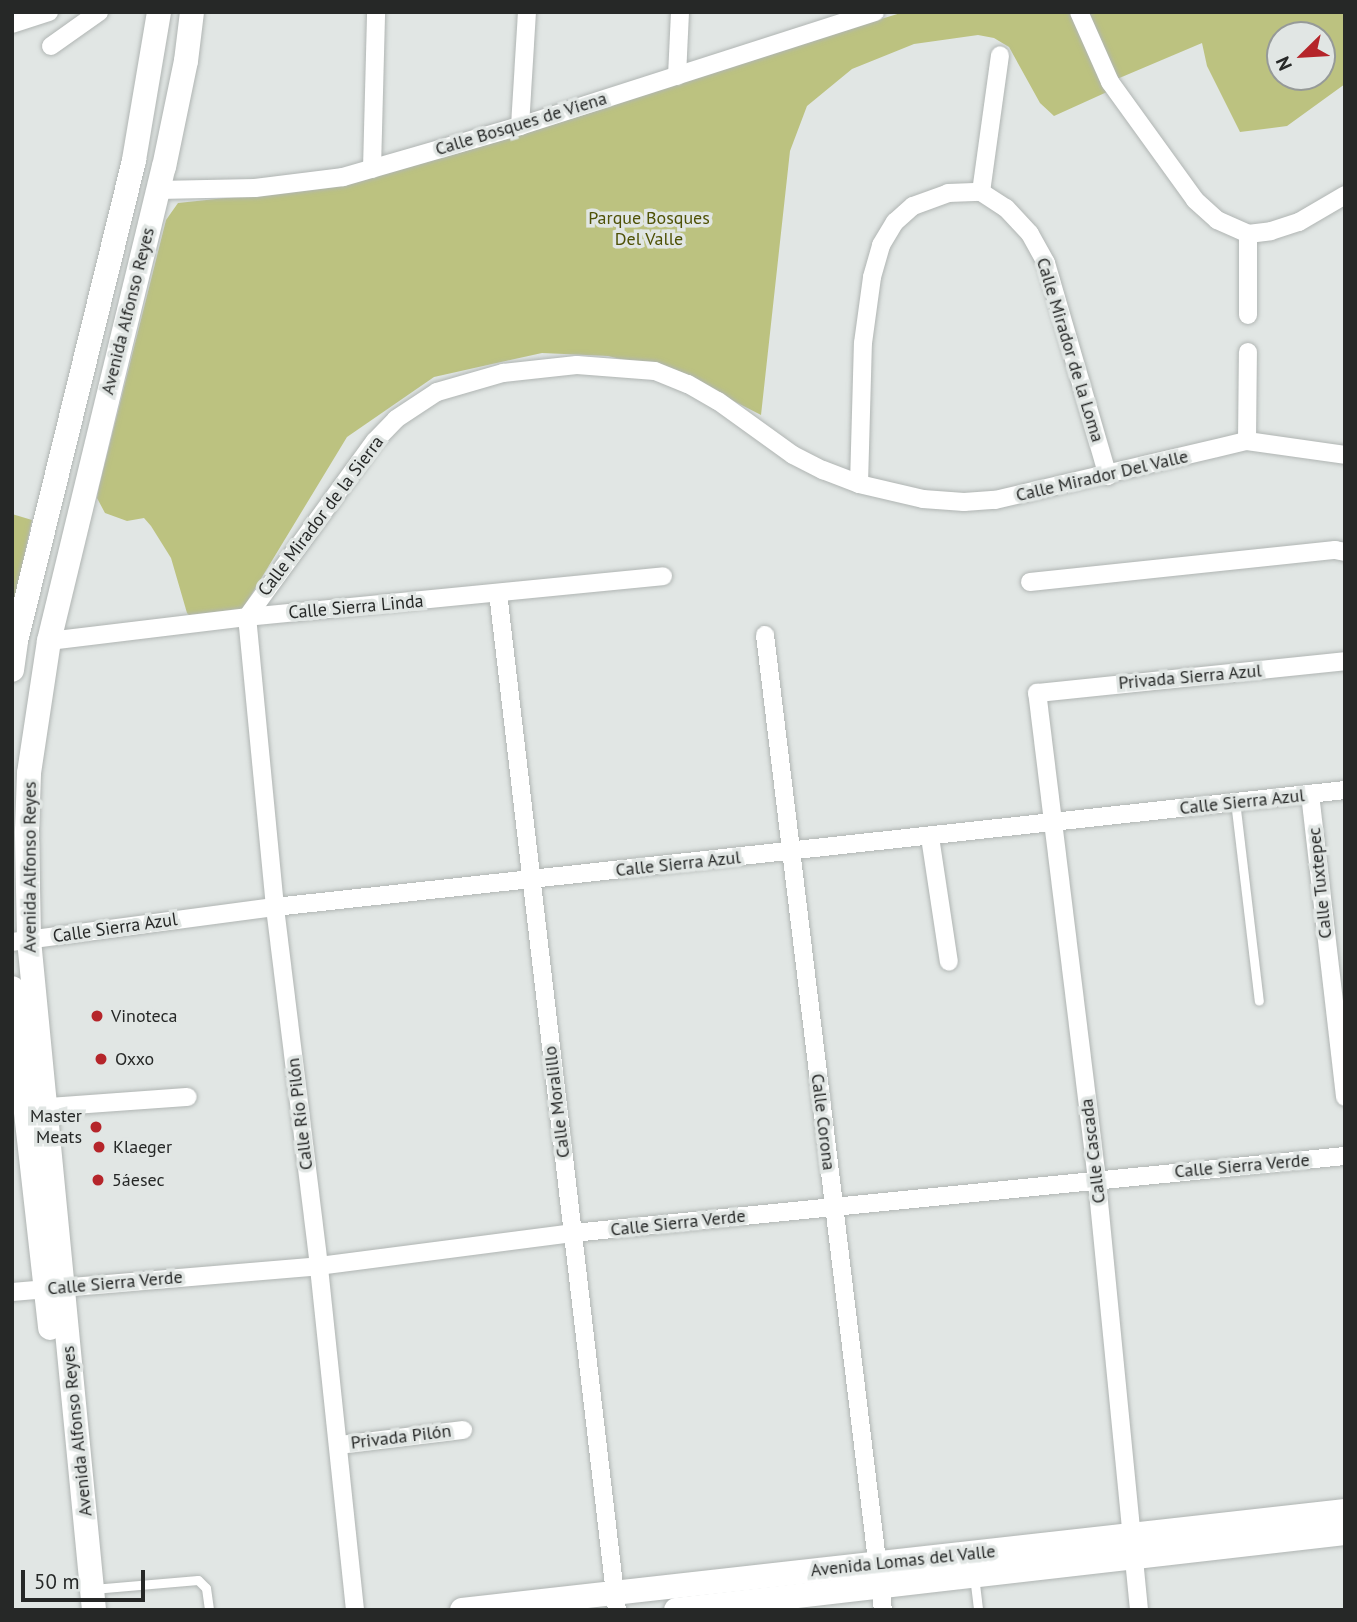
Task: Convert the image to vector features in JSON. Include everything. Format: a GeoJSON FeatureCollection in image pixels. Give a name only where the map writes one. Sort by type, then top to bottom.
{"type":"FeatureCollection","features":[{"type":"Feature","properties":{"kind":"main road","name":"Avenida Alfonso Reyes"},"geometry":{"type":"LineString","coordinates":[[12,670],[16,641],[134,160],[159,12]]}},
{"type":"Feature","properties":{"kind":"main road","name":"Avenida Alfonso Reyes"},"geometry":{"type":"LineString","coordinates":[[93,1600],[54,1288],[21,941],[30,773],[48,641],[158,190],[186,61],[192,12]]}},
{"type":"Feature","properties":{"kind":"main road","name":"Avenida Alfonso Reyes"},"geometry":{"type":"LineString","coordinates":[[12,988],[36,1107]]}},
{"type":"Feature","properties":{"kind":"main road","name":"Avenida Alfonso Reyes"},"geometry":{"type":"LineString","coordinates":[[54,1288],[77,1610]]}},
{"type":"Feature","properties":{"kind":"main road","name":"Avenida Lomas del Valle"},"geometry":{"type":"LineString","coordinates":[[676,1610],[879,1575],[974,1575],[1345,1511]]}},
{"type":"Feature","properties":{"kind":"main road","name":"Avenida Lomas del Valle"},"geometry":{"type":"LineString","coordinates":[[462,1610],[616,1602],[1132,1546],[1345,1533]]}},
{"type":"Feature","properties":{"kind":"street"},"geometry":{"type":"LineString","coordinates":[[12,24],[49,12]]}},
{"type":"Feature","properties":{"kind":"street"},"geometry":{"type":"LineString","coordinates":[[51,46],[99,12]]}},
{"type":"Feature","properties":{"kind":"street"},"geometry":{"type":"LineString","coordinates":[[372,169],[376,12]]}},
{"type":"Feature","properties":{"kind":"street"},"geometry":{"type":"LineString","coordinates":[[520,126],[527,12]]}},
{"type":"Feature","properties":{"kind":"street"},"geometry":{"type":"LineString","coordinates":[[677,76],[680,12]]}},
{"type":"Feature","properties":{"kind":"street"},"geometry":{"type":"LineString","coordinates":[[1079,12],[1110,82],[1195,201],[1217,220],[1248,234],[1299,222],[1345,195]]}},
{"type":"Feature","properties":{"kind":"street","name":"Calle Bosques de Viena"},"geometry":{"type":"LineString","coordinates":[[158,190],[255,188],[335,179],[520,126],[869,13]]}},
{"type":"Feature","properties":{"kind":"street"},"geometry":{"type":"LineString","coordinates":[[859,484],[863,342],[872,277],[881,245],[895,222],[912,206],[948,193],[981,192],[1000,55]]}},
{"type":"Feature","properties":{"kind":"street","name":"Calle Mirador de la Loma"},"geometry":{"type":"LineString","coordinates":[[981,192],[1006,208],[1030,234],[1046,263],[1108,476]]}},
{"type":"Feature","properties":{"kind":"street"},"geometry":{"type":"LineString","coordinates":[[1248,234],[1248,315]]}},
{"type":"Feature","properties":{"kind":"street"},"geometry":{"type":"LineString","coordinates":[[1247,441],[1248,352]]}},
{"type":"Feature","properties":{"kind":"street","name":"Calle Mirador de la Sierra"},"geometry":{"type":"LineString","coordinates":[[247,617],[346,477],[396,419],[437,392],[480,378],[577,365],[655,372],[688,384],[718,401],[793,455],[859,484]]}},
{"type":"Feature","properties":{"kind":"street","name":"Calle Mirador Del Valle"},"geometry":{"type":"LineString","coordinates":[[859,484],[923,499],[964,502],[995,500],[1108,476],[1247,441],[1345,455]]}},
{"type":"Feature","properties":{"kind":"street"},"geometry":{"type":"LineString","coordinates":[[1030,582],[1335,550],[1345,552]]}},
{"type":"Feature","properties":{"kind":"street","name":"Calle Sierra Linda"},"geometry":{"type":"LineString","coordinates":[[48,641],[247,617],[663,576]]}},
{"type":"Feature","properties":{"kind":"street","name":"Calle Moralillo"},"geometry":{"type":"LineString","coordinates":[[498,593],[616,1602]]}},
{"type":"Feature","properties":{"kind":"street","name":"Calle Río Pilón"},"geometry":{"type":"LineString","coordinates":[[247,617],[275,907],[319,1266],[355,1610]]}},
{"type":"Feature","properties":{"kind":"street","name":"Calle Corona"},"geometry":{"type":"LineString","coordinates":[[765,635],[789,852],[883,1610]]}},
{"type":"Feature","properties":{"kind":"street","name":"Privada Sierra Azul"},"geometry":{"type":"LineString","coordinates":[[1037,694],[1345,661]]}},
{"type":"Feature","properties":{"kind":"street","name":"Calle Cascada"},"geometry":{"type":"LineString","coordinates":[[1037,694],[1097,1180],[1139,1610]]}},
{"type":"Feature","properties":{"kind":"street","name":"Calle Sierra Azul"},"geometry":{"type":"LineString","coordinates":[[21,941],[275,907],[1345,790]]}},
{"type":"Feature","properties":{"kind":"street","name":"Calle Tuxtepec"},"geometry":{"type":"LineString","coordinates":[[1310,794],[1345,1097]]}},
{"type":"Feature","properties":{"kind":"street"},"geometry":{"type":"LineString","coordinates":[[930,836],[949,962]]}},
{"type":"Feature","properties":{"kind":"street"},"geometry":{"type":"LineString","coordinates":[[36,1107],[188,1097]]}},
{"type":"Feature","properties":{"kind":"street","name":"Calle Sierra Verde"},"geometry":{"type":"LineString","coordinates":[[12,1292],[319,1266],[573,1233],[1345,1156]]}},
{"type":"Feature","properties":{"kind":"street","name":"Privada Pilón"},"geometry":{"type":"LineString","coordinates":[[339,1445],[463,1430]]}},
{"type":"Feature","properties":{"kind":"lane"},"geometry":{"type":"LineString","coordinates":[[1235,802],[1259,1001]]}},
{"type":"Feature","properties":{"kind":"lane"},"geometry":{"type":"LineString","coordinates":[[974,1575],[978,1610]]}},
{"type":"Feature","properties":{"kind":"lane"},"geometry":{"type":"LineString","coordinates":[[93,1600],[198,1580],[206,1588],[209,1610]]}},
{"type":"Feature","properties":{"kind":"green space","name":"Parque Bosques Del Valle"},"geometry":{"type":"Polygon","coordinates":[[[904,12],[1074,12],[1107,92],[1054,116],[1040,103],[1009,47],[994,38],[978,35],[914,44],[852,69],[807,106],[790,151],[761,415],[679,373],[608,356],[542,353],[434,377],[347,437],[239,615],[198,625],[187,613],[171,558],[151,526],[144,518],[127,521],[105,513],[97,498],[99,487],[166,220],[178,203],[329,187],[904,12]]]}},
{"type":"Feature","properties":{"kind":"green space"},"geometry":{"type":"Polygon","coordinates":[[[1079,12],[1345,12],[1345,84],[1336,91],[1336,21],[1266,21],[1266,91],[1335,91],[1287,126],[1240,132],[1207,66],[1202,43],[1110,82],[1079,12]]]}},
{"type":"Feature","properties":{"kind":"green space"},"geometry":{"type":"Polygon","coordinates":[[[12,514],[32,520],[12,611],[12,514]]]}},
{"type":"Feature","properties":{"kind":"place","name":"Vinoteca"},"geometry":{"type":"Point","coordinates":[97,1016]}},
{"type":"Feature","properties":{"kind":"place","name":"Oxxo"},"geometry":{"type":"Point","coordinates":[101,1059]}},
{"type":"Feature","properties":{"kind":"place","name":"Master Meats"},"geometry":{"type":"Point","coordinates":[96,1127]}},
{"type":"Feature","properties":{"kind":"place","name":"Klaeger"},"geometry":{"type":"Point","coordinates":[99,1147]}},
{"type":"Feature","properties":{"kind":"place","name":"5áesec"},"geometry":{"type":"Point","coordinates":[98,1180]}}]}
